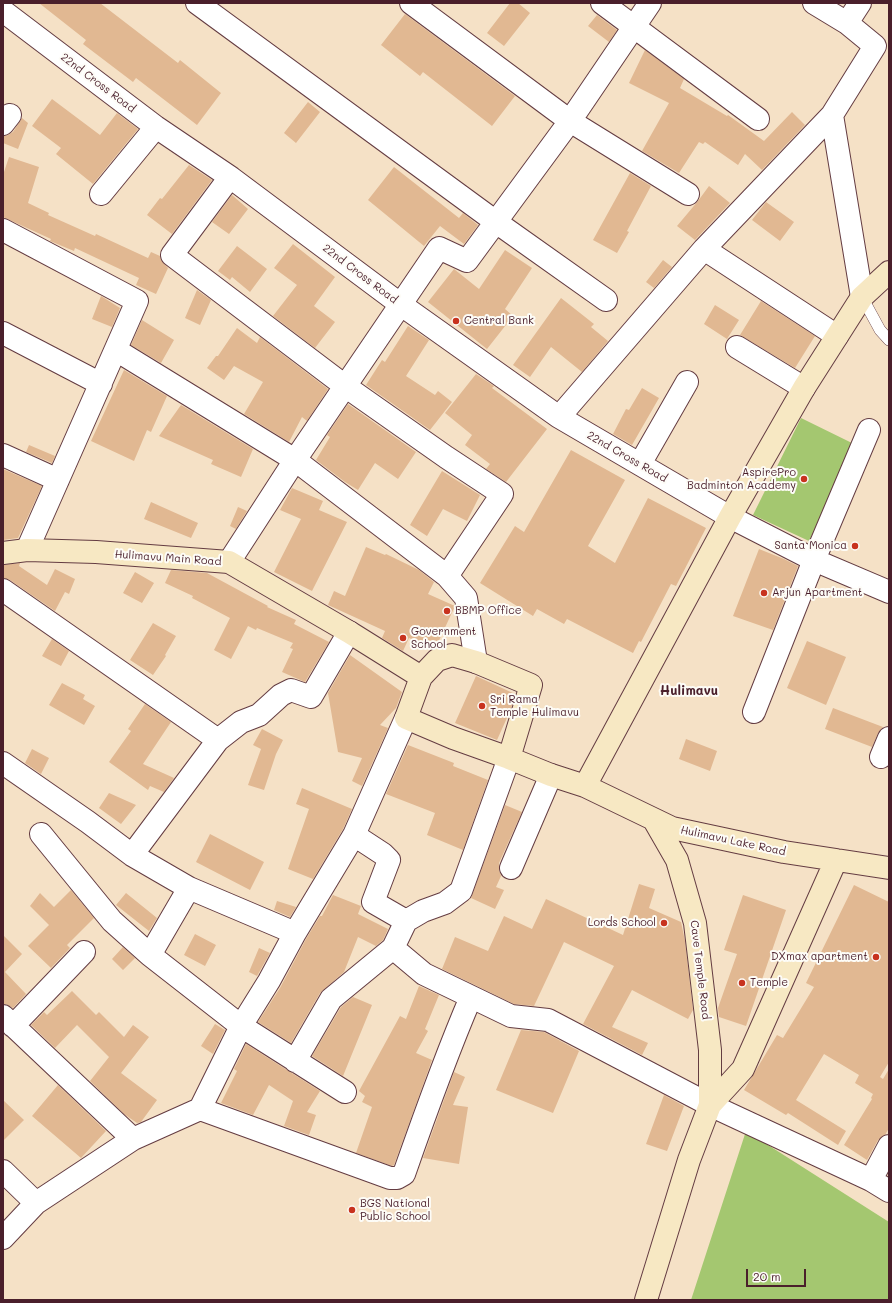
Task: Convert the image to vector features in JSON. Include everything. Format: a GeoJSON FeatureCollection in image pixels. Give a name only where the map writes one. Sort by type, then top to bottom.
{"type":"FeatureCollection","features":[{"type":"Feature","properties":{"kind":"street"},"geometry":{"type":"LineString","coordinates":[[197,3],[496,222],[606,300]]}},
{"type":"Feature","properties":{"kind":"street"},"geometry":{"type":"LineString","coordinates":[[411,3],[570,121],[688,194]]}},
{"type":"Feature","properties":{"kind":"street"},"geometry":{"type":"LineString","coordinates":[[602,3],[758,119]]}},
{"type":"Feature","properties":{"kind":"street"},"geometry":{"type":"LineString","coordinates":[[229,562],[295,460],[400,304],[440,248],[467,261],[570,121],[650,3]]}},
{"type":"Feature","properties":{"kind":"street"},"geometry":{"type":"LineString","coordinates":[[559,417],[704,249],[832,116],[875,46],[847,23],[814,3]]}},
{"type":"Feature","properties":{"kind":"street"},"geometry":{"type":"LineString","coordinates":[[847,23],[860,3]]}},
{"type":"Feature","properties":{"kind":"street","name":"22nd Cross Road"},"geometry":{"type":"LineString","coordinates":[[3,11],[156,127],[230,177],[400,304],[559,417],[730,516],[814,560],[889,592]]}},
{"type":"Feature","properties":{"kind":"street"},"geometry":{"type":"LineString","coordinates":[[832,116],[862,297]]}},
{"type":"Feature","properties":{"kind":"street"},"geometry":{"type":"LineString","coordinates":[[101,194],[156,127]]}},
{"type":"Feature","properties":{"kind":"street"},"geometry":{"type":"LineString","coordinates":[[230,177],[172,255],[345,386],[446,457],[502,494],[447,576]]}},
{"type":"Feature","properties":{"kind":"street"},"geometry":{"type":"LineString","coordinates":[[3,230],[137,301],[27,550]]}},
{"type":"Feature","properties":{"kind":"street"},"geometry":{"type":"LineString","coordinates":[[704,249],[837,336]]}},
{"type":"Feature","properties":{"kind":"street"},"geometry":{"type":"LineString","coordinates":[[406,718],[453,738],[585,786],[730,516],[804,388],[862,297],[889,272]]}},
{"type":"Feature","properties":{"kind":"street"},"geometry":{"type":"LineString","coordinates":[[3,333],[101,384]]}},
{"type":"Feature","properties":{"kind":"street"},"geometry":{"type":"LineString","coordinates":[[737,347],[804,388]]}},
{"type":"Feature","properties":{"kind":"street"},"geometry":{"type":"LineString","coordinates":[[116,350],[295,460],[447,576],[466,598],[476,662]]}},
{"type":"Feature","properties":{"kind":"street"},"geometry":{"type":"LineString","coordinates":[[640,464],[688,382]]}},
{"type":"Feature","properties":{"kind":"street"},"geometry":{"type":"LineString","coordinates":[[754,712],[814,560],[869,430]]}},
{"type":"Feature","properties":{"kind":"street"},"geometry":{"type":"LineString","coordinates":[[3,455],[58,480]]}},
{"type":"Feature","properties":{"kind":"street","name":"Hulimavu Main Road"},"geometry":{"type":"LineString","coordinates":[[3,553],[27,550],[96,552],[229,562],[349,632],[421,677]]}},
{"type":"Feature","properties":{"kind":"street"},"geometry":{"type":"LineString","coordinates":[[3,590],[218,740]]}},
{"type":"Feature","properties":{"kind":"street"},"geometry":{"type":"LineString","coordinates":[[132,855],[218,740],[241,722],[259,715],[281,695],[291,690],[311,697],[349,632]]}},
{"type":"Feature","properties":{"kind":"street"},"geometry":{"type":"LineString","coordinates":[[3,1238],[36,1204],[133,1140],[200,1109],[241,1026],[354,835],[406,718],[421,677],[437,660],[452,655],[476,662],[531,685],[509,758],[461,891],[445,903],[423,911],[406,921],[393,948],[331,999],[295,1061]]}},
{"type":"Feature","properties":{"kind":"street"},"geometry":{"type":"LineString","coordinates":[[3,763],[88,822],[132,855],[189,888],[295,933]]}},
{"type":"Feature","properties":{"kind":"street"},"geometry":{"type":"LineString","coordinates":[[511,868],[552,775]]}},
{"type":"Feature","properties":{"kind":"street","name":"Hulimavu Lake Road"},"geometry":{"type":"LineString","coordinates":[[585,786],[672,828],[784,852],[889,868]]}},
{"type":"Feature","properties":{"kind":"street","name":"Cave Temple Road"},"geometry":{"type":"LineString","coordinates":[[646,1300],[690,1160],[710,1105],[710,1050],[696,923],[677,860],[654,820]]}},
{"type":"Feature","properties":{"kind":"street"},"geometry":{"type":"LineString","coordinates":[[41,834],[112,921],[150,955],[241,1026],[345,1092]]}},
{"type":"Feature","properties":{"kind":"street"},"geometry":{"type":"LineString","coordinates":[[354,835],[383,854],[389,860],[373,902],[406,921]]}},
{"type":"Feature","properties":{"kind":"street","name":"Cave Temple Road"},"geometry":{"type":"LineString","coordinates":[[710,1105],[743,1069],[836,860]]}},
{"type":"Feature","properties":{"kind":"street"},"geometry":{"type":"LineString","coordinates":[[150,955],[189,888]]}},
{"type":"Feature","properties":{"kind":"street"},"geometry":{"type":"LineString","coordinates":[[393,948],[424,974],[511,1016],[548,1020],[710,1105],[880,1185],[889,1146]]}},
{"type":"Feature","properties":{"kind":"street"},"geometry":{"type":"LineString","coordinates":[[84,952],[8,1021],[133,1140]]}},
{"type":"Feature","properties":{"kind":"street"},"geometry":{"type":"LineString","coordinates":[[200,1109],[390,1178],[397,1178],[404,1174],[438,1078],[472,997]]}},
{"type":"Feature","properties":{"kind":"street"},"geometry":{"type":"LineString","coordinates":[[3,1171],[36,1204]]}},
{"type":"Feature","properties":{"kind":"lane"},"geometry":{"type":"LineString","coordinates":[[862,297],[880,330],[889,340]]}},
{"type":"Feature","properties":{"kind":"green space","name":"AspirePro Badminton Academy"},"geometry":{"type":"Polygon","coordinates":[[[801,418],[854,444],[809,541],[753,515],[801,418]]]}},
{"type":"Feature","properties":{"kind":"green space"},"geometry":{"type":"Polygon","coordinates":[[[746,1131],[889,1222],[889,1300],[691,1300],[746,1131]]]}},
{"type":"Feature","properties":{"kind":"building"},"geometry":{"type":"Polygon","coordinates":[[[39,3],[100,3],[178,63],[180,60],[221,93],[197,125],[136,78],[133,82],[83,44],[86,40],[39,3]]]}},
{"type":"Feature","properties":{"kind":"building"},"geometry":{"type":"Polygon","coordinates":[[[510,3],[518,3],[530,13],[504,46],[487,33],[510,3]]]}},
{"type":"Feature","properties":{"kind":"building"},"geometry":{"type":"Polygon","coordinates":[[[405,14],[515,96],[492,126],[423,72],[420,76],[381,45],[405,14]]]}},
{"type":"Feature","properties":{"kind":"building"},"geometry":{"type":"Polygon","coordinates":[[[597,15],[617,30],[609,42],[588,26],[597,15]]]}},
{"type":"Feature","properties":{"kind":"building"},"geometry":{"type":"Polygon","coordinates":[[[645,50],[684,79],[680,88],[727,116],[728,115],[764,141],[792,112],[805,125],[762,170],[745,154],[738,165],[705,142],[703,144],[699,142],[679,173],[642,151],[669,103],[629,83],[645,50]]]}},
{"type":"Feature","properties":{"kind":"building"},"geometry":{"type":"Polygon","coordinates":[[[52,99],[100,135],[117,113],[138,129],[93,184],[56,154],[61,148],[32,126],[52,99]]]}},
{"type":"Feature","properties":{"kind":"building"},"geometry":{"type":"Polygon","coordinates":[[[308,102],[320,112],[296,143],[284,133],[308,102]]]}},
{"type":"Feature","properties":{"kind":"building"},"geometry":{"type":"Polygon","coordinates":[[[22,118],[28,123],[18,149],[3,143],[3,136],[13,132],[22,118]]]}},
{"type":"Feature","properties":{"kind":"building"},"geometry":{"type":"Polygon","coordinates":[[[9,157],[39,167],[28,203],[49,213],[48,215],[95,236],[96,234],[148,258],[151,252],[160,256],[161,260],[168,268],[156,294],[136,285],[139,278],[75,248],[74,251],[50,241],[51,239],[3,217],[3,175],[9,157]]]}},
{"type":"Feature","properties":{"kind":"building"},"geometry":{"type":"Polygon","coordinates":[[[189,165],[212,180],[172,234],[147,215],[189,165]]]}},
{"type":"Feature","properties":{"kind":"building"},"geometry":{"type":"Polygon","coordinates":[[[394,167],[459,218],[463,213],[478,225],[464,244],[440,226],[424,246],[368,200],[394,167]]]}},
{"type":"Feature","properties":{"kind":"building"},"geometry":{"type":"Polygon","coordinates":[[[630,173],[651,186],[617,253],[593,240],[630,173]]]}},
{"type":"Feature","properties":{"kind":"building"},"geometry":{"type":"Polygon","coordinates":[[[709,186],[730,203],[695,240],[677,226],[709,186]]]}},
{"type":"Feature","properties":{"kind":"building"},"geometry":{"type":"Polygon","coordinates":[[[232,195],[248,209],[229,234],[212,222],[232,195]]]}},
{"type":"Feature","properties":{"kind":"building"},"geometry":{"type":"Polygon","coordinates":[[[766,202],[794,222],[780,241],[752,220],[766,202]]]}},
{"type":"Feature","properties":{"kind":"building"},"geometry":{"type":"Polygon","coordinates":[[[293,244],[335,277],[314,306],[335,322],[315,348],[273,316],[297,285],[274,268],[293,244]]]}},
{"type":"Feature","properties":{"kind":"building"},"geometry":{"type":"Polygon","coordinates":[[[237,246],[267,269],[250,292],[232,277],[230,280],[218,271],[237,246]]]}},
{"type":"Feature","properties":{"kind":"building"},"geometry":{"type":"Polygon","coordinates":[[[505,250],[532,268],[505,309],[513,316],[487,349],[428,302],[454,269],[479,289],[505,250]]]}},
{"type":"Feature","properties":{"kind":"building"},"geometry":{"type":"Polygon","coordinates":[[[663,260],[672,267],[654,288],[646,282],[663,260]]]}},
{"type":"Feature","properties":{"kind":"building"},"geometry":{"type":"Polygon","coordinates":[[[197,290],[211,300],[200,325],[185,318],[197,290]]]}},
{"type":"Feature","properties":{"kind":"building"},"geometry":{"type":"Polygon","coordinates":[[[101,296],[120,308],[112,327],[92,319],[101,296]]]}},
{"type":"Feature","properties":{"kind":"building"},"geometry":{"type":"Polygon","coordinates":[[[561,298],[594,324],[591,327],[608,341],[582,372],[551,347],[530,377],[513,365],[561,298]]]}},
{"type":"Feature","properties":{"kind":"building"},"geometry":{"type":"Polygon","coordinates":[[[761,301],[815,336],[795,368],[740,335],[761,301]]]}},
{"type":"Feature","properties":{"kind":"building"},"geometry":{"type":"Polygon","coordinates":[[[715,305],[739,320],[727,339],[704,324],[715,305]]]}},
{"type":"Feature","properties":{"kind":"building"},"geometry":{"type":"Polygon","coordinates":[[[142,320],[174,340],[161,363],[131,345],[142,320]]]}},
{"type":"Feature","properties":{"kind":"building"},"geometry":{"type":"Polygon","coordinates":[[[408,326],[429,340],[406,376],[435,395],[438,391],[452,402],[430,430],[366,385],[382,360],[385,362],[408,326]]]}},
{"type":"Feature","properties":{"kind":"building"},"geometry":{"type":"Polygon","coordinates":[[[237,328],[257,343],[260,337],[328,389],[307,421],[302,417],[289,442],[244,414],[263,382],[234,366],[224,380],[207,368],[216,356],[218,356],[237,328]]]}},
{"type":"Feature","properties":{"kind":"building"},"geometry":{"type":"Polygon","coordinates":[[[124,370],[167,396],[151,432],[147,430],[134,461],[91,441],[124,370]]]}},
{"type":"Feature","properties":{"kind":"building"},"geometry":{"type":"Polygon","coordinates":[[[476,374],[494,386],[492,388],[547,429],[506,482],[486,469],[490,464],[465,445],[472,435],[445,413],[476,374]]]}},
{"type":"Feature","properties":{"kind":"building"},"geometry":{"type":"Polygon","coordinates":[[[642,388],[659,398],[632,445],[613,434],[626,409],[629,410],[642,388]]]}},
{"type":"Feature","properties":{"kind":"building"},"geometry":{"type":"Polygon","coordinates":[[[348,404],[416,452],[398,479],[375,463],[358,490],[316,460],[330,437],[327,435],[348,404]]]}},
{"type":"Feature","properties":{"kind":"building"},"geometry":{"type":"Polygon","coordinates":[[[181,405],[253,449],[241,477],[211,464],[213,460],[159,436],[181,405]]]}},
{"type":"Feature","properties":{"kind":"building"},"geometry":{"type":"Polygon","coordinates":[[[29,445],[55,456],[52,463],[26,452],[29,445]]]}},
{"type":"Feature","properties":{"kind":"building"},"geometry":{"type":"Polygon","coordinates":[[[571,450],[625,480],[588,546],[615,563],[648,498],[706,528],[676,586],[671,584],[641,642],[639,641],[633,653],[567,619],[564,624],[537,609],[533,616],[480,583],[515,526],[524,532],[571,450]]]}},
{"type":"Feature","properties":{"kind":"building"},"geometry":{"type":"Polygon","coordinates":[[[3,469],[42,486],[18,538],[3,540],[3,469]]]}},
{"type":"Feature","properties":{"kind":"building"},"geometry":{"type":"Polygon","coordinates":[[[442,471],[480,495],[467,521],[443,509],[427,536],[410,525],[442,471]]]}},
{"type":"Feature","properties":{"kind":"building"},"geometry":{"type":"Polygon","coordinates":[[[292,488],[323,501],[319,510],[347,522],[312,591],[274,572],[301,519],[280,510],[292,488]]]}},
{"type":"Feature","properties":{"kind":"building"},"geometry":{"type":"Polygon","coordinates":[[[151,502],[198,523],[191,538],[144,519],[151,502]]]}},
{"type":"Feature","properties":{"kind":"building"},"geometry":{"type":"Polygon","coordinates":[[[238,507],[247,511],[236,529],[230,526],[238,507]]]}},
{"type":"Feature","properties":{"kind":"building"},"geometry":{"type":"Polygon","coordinates":[[[366,547],[385,555],[386,554],[419,570],[434,582],[428,594],[455,606],[436,647],[433,648],[409,638],[403,651],[382,638],[385,631],[328,605],[334,591],[345,596],[366,547]]]}},
{"type":"Feature","properties":{"kind":"building"},"geometry":{"type":"Polygon","coordinates":[[[759,549],[798,566],[773,630],[733,616],[759,549]]]}},
{"type":"Feature","properties":{"kind":"building"},"geometry":{"type":"Polygon","coordinates":[[[20,563],[19,566],[47,585],[55,569],[75,579],[69,594],[65,592],[55,611],[10,580],[3,578],[3,565],[20,563]]]}},
{"type":"Feature","properties":{"kind":"building"},"geometry":{"type":"Polygon","coordinates":[[[171,570],[207,573],[268,606],[267,607],[296,620],[294,624],[329,642],[305,682],[282,672],[293,649],[290,648],[293,643],[257,628],[256,630],[248,626],[231,659],[214,650],[230,618],[192,598],[193,596],[165,583],[171,570]]]}},
{"type":"Feature","properties":{"kind":"building"},"geometry":{"type":"Polygon","coordinates":[[[135,572],[154,583],[142,603],[123,593],[135,572]]]}},
{"type":"Feature","properties":{"kind":"building"},"geometry":{"type":"Polygon","coordinates":[[[153,623],[176,636],[165,655],[166,656],[153,675],[130,660],[153,623]]]}},
{"type":"Feature","properties":{"kind":"building"},"geometry":{"type":"Polygon","coordinates":[[[52,639],[69,651],[61,666],[42,656],[52,639]]]}},
{"type":"Feature","properties":{"kind":"building"},"geometry":{"type":"Polygon","coordinates":[[[807,641],[846,657],[826,705],[787,688],[807,641]]]}},
{"type":"Feature","properties":{"kind":"building"},"geometry":{"type":"Polygon","coordinates":[[[350,655],[402,692],[396,708],[380,725],[388,728],[362,786],[352,781],[362,758],[338,752],[328,693],[350,655]]]}},
{"type":"Feature","properties":{"kind":"building"},"geometry":{"type":"Polygon","coordinates":[[[476,676],[515,694],[511,709],[497,740],[455,723],[476,676]]]}},
{"type":"Feature","properties":{"kind":"building"},"geometry":{"type":"Polygon","coordinates":[[[62,683],[85,695],[83,699],[95,706],[84,725],[49,705],[62,683]]]}},
{"type":"Feature","properties":{"kind":"building"},"geometry":{"type":"Polygon","coordinates":[[[145,704],[171,722],[143,764],[174,778],[164,792],[150,786],[148,790],[109,762],[131,731],[128,729],[145,704]]]}},
{"type":"Feature","properties":{"kind":"building"},"geometry":{"type":"Polygon","coordinates":[[[833,708],[883,727],[878,733],[872,747],[825,729],[833,708]]]}},
{"type":"Feature","properties":{"kind":"building"},"geometry":{"type":"Polygon","coordinates":[[[262,729],[283,740],[276,754],[264,790],[248,785],[261,749],[253,745],[262,729]]]}},
{"type":"Feature","properties":{"kind":"building"},"geometry":{"type":"Polygon","coordinates":[[[686,739],[717,751],[710,771],[679,759],[686,739]]]}},
{"type":"Feature","properties":{"kind":"building"},"geometry":{"type":"Polygon","coordinates":[[[408,745],[454,763],[453,766],[488,780],[463,850],[427,835],[435,813],[386,794],[408,745]]]}},
{"type":"Feature","properties":{"kind":"building"},"geometry":{"type":"Polygon","coordinates":[[[32,749],[49,758],[41,774],[25,763],[32,749]]]}},
{"type":"Feature","properties":{"kind":"building"},"geometry":{"type":"Polygon","coordinates":[[[302,788],[352,809],[343,829],[313,879],[288,869],[309,809],[296,804],[302,788]]]}},
{"type":"Feature","properties":{"kind":"building"},"geometry":{"type":"Polygon","coordinates":[[[109,793],[136,805],[121,824],[99,808],[109,793]]]}},
{"type":"Feature","properties":{"kind":"building"},"geometry":{"type":"Polygon","coordinates":[[[505,805],[522,812],[499,863],[501,876],[496,887],[504,890],[495,909],[471,898],[505,805]]]}},
{"type":"Feature","properties":{"kind":"building"},"geometry":{"type":"Polygon","coordinates":[[[210,834],[264,862],[250,890],[196,862],[210,834]]]}},
{"type":"Feature","properties":{"kind":"building"},"geometry":{"type":"Polygon","coordinates":[[[639,884],[655,889],[649,908],[681,922],[685,941],[693,1010],[688,1019],[632,990],[612,1027],[648,1043],[642,1055],[583,1024],[614,966],[564,942],[534,1006],[514,1004],[442,969],[455,937],[488,951],[504,916],[532,929],[546,899],[623,935],[639,884]]]}},
{"type":"Feature","properties":{"kind":"building"},"geometry":{"type":"Polygon","coordinates":[[[854,885],[889,902],[889,1062],[880,1077],[883,1079],[889,1069],[889,1128],[885,1135],[878,1140],[867,1160],[844,1145],[872,1099],[873,1094],[855,1083],[859,1075],[824,1054],[796,1100],[846,1131],[838,1145],[788,1113],[786,1115],[744,1090],[777,1035],[783,1038],[814,987],[806,983],[854,885]]]}},
{"type":"Feature","properties":{"kind":"building"},"geometry":{"type":"Polygon","coordinates":[[[71,890],[94,918],[67,945],[70,948],[51,968],[28,946],[49,925],[30,906],[40,893],[54,907],[71,890]]]}},
{"type":"Feature","properties":{"kind":"building"},"geometry":{"type":"Polygon","coordinates":[[[126,893],[157,918],[149,931],[116,905],[126,893]]]}},
{"type":"Feature","properties":{"kind":"building"},"geometry":{"type":"Polygon","coordinates":[[[333,895],[361,906],[358,914],[388,929],[383,940],[376,946],[358,937],[344,972],[320,993],[291,1043],[258,1022],[280,988],[306,939],[320,916],[322,916],[333,895]]]}},
{"type":"Feature","properties":{"kind":"building"},"geometry":{"type":"Polygon","coordinates":[[[743,895],[786,910],[746,1026],[719,1017],[718,1008],[737,954],[724,950],[743,895]]]}},
{"type":"Feature","properties":{"kind":"building"},"geometry":{"type":"Polygon","coordinates":[[[277,901],[296,907],[290,917],[274,910],[277,901]]]}},
{"type":"Feature","properties":{"kind":"building"},"geometry":{"type":"Polygon","coordinates":[[[195,934],[216,945],[205,966],[184,955],[195,934]]]}},
{"type":"Feature","properties":{"kind":"building"},"geometry":{"type":"Polygon","coordinates":[[[3,935],[22,954],[5,972],[26,994],[13,1008],[3,1004],[3,935]]]}},
{"type":"Feature","properties":{"kind":"building"},"geometry":{"type":"Polygon","coordinates":[[[123,947],[135,958],[123,970],[112,959],[123,947]]]}},
{"type":"Feature","properties":{"kind":"building"},"geometry":{"type":"Polygon","coordinates":[[[259,948],[270,953],[257,976],[249,972],[259,948]]]}},
{"type":"Feature","properties":{"kind":"building"},"geometry":{"type":"Polygon","coordinates":[[[419,986],[439,995],[425,1029],[428,1031],[416,1053],[432,1060],[394,1165],[392,1166],[356,1153],[372,1107],[362,1102],[365,1096],[359,1091],[400,1016],[406,1019],[419,986]]]}},
{"type":"Feature","properties":{"kind":"building"},"geometry":{"type":"Polygon","coordinates":[[[72,991],[96,1015],[99,1012],[124,1037],[133,1025],[149,1037],[121,1073],[157,1100],[141,1122],[137,1123],[124,1114],[90,1081],[109,1057],[77,1025],[55,1048],[31,1025],[44,1012],[47,1015],[72,991]]]}},
{"type":"Feature","properties":{"kind":"building"},"geometry":{"type":"Polygon","coordinates":[[[353,997],[372,1005],[343,1076],[312,1056],[341,1007],[353,997]]]}},
{"type":"Feature","properties":{"kind":"building"},"geometry":{"type":"Polygon","coordinates":[[[215,1024],[225,1030],[213,1054],[201,1046],[215,1024]]]}},
{"type":"Feature","properties":{"kind":"building"},"geometry":{"type":"Polygon","coordinates":[[[521,1030],[544,1032],[579,1051],[553,1113],[496,1090],[521,1030]]]}},
{"type":"Feature","properties":{"kind":"building"},"geometry":{"type":"Polygon","coordinates":[[[246,1044],[320,1091],[307,1112],[316,1115],[309,1135],[284,1126],[293,1101],[269,1085],[253,1115],[221,1103],[237,1071],[234,1069],[246,1044]]]}},
{"type":"Feature","properties":{"kind":"building"},"geometry":{"type":"Polygon","coordinates":[[[454,1072],[465,1077],[453,1105],[468,1107],[459,1164],[423,1158],[454,1072]]]}},
{"type":"Feature","properties":{"kind":"building"},"geometry":{"type":"Polygon","coordinates":[[[58,1085],[106,1131],[81,1158],[32,1116],[58,1085]]]}},
{"type":"Feature","properties":{"kind":"building"},"geometry":{"type":"Polygon","coordinates":[[[664,1095],[684,1106],[667,1151],[646,1144],[664,1095]]]}},
{"type":"Feature","properties":{"kind":"building"},"geometry":{"type":"Polygon","coordinates":[[[3,1100],[24,1120],[3,1141],[3,1100]]]}},
{"type":"Feature","properties":{"kind":"place","name":"Central Bank"},"geometry":{"type":"Point","coordinates":[456,321]}},
{"type":"Feature","properties":{"kind":"place","name":"AspirePro Badminton Academy"},"geometry":{"type":"Point","coordinates":[804,479]}},
{"type":"Feature","properties":{"kind":"place","name":"Santa Monica"},"geometry":{"type":"Point","coordinates":[855,546]}},
{"type":"Feature","properties":{"kind":"place","name":"Arjun Apartment"},"geometry":{"type":"Point","coordinates":[764,593]}},
{"type":"Feature","properties":{"kind":"place","name":"BBMP Office"},"geometry":{"type":"Point","coordinates":[447,611]}},
{"type":"Feature","properties":{"kind":"place","name":"Government School"},"geometry":{"type":"Point","coordinates":[403,638]}},
{"type":"Feature","properties":{"kind":"place","name":"Sri Rama Temple Hulimavu"},"geometry":{"type":"Point","coordinates":[482,706]}},
{"type":"Feature","properties":{"kind":"place","name":"Lords School"},"geometry":{"type":"Point","coordinates":[664,923]}},
{"type":"Feature","properties":{"kind":"place","name":"DXmax apartment"},"geometry":{"type":"Point","coordinates":[876,957]}},
{"type":"Feature","properties":{"kind":"place","name":"Temple"},"geometry":{"type":"Point","coordinates":[742,983]}},
{"type":"Feature","properties":{"kind":"place","name":"BGS National Public School"},"geometry":{"type":"Point","coordinates":[352,1210]}},
{"type":"Feature","properties":{"kind":"district","name":"Hulimavu"},"geometry":{"type":"Point","coordinates":[689,691]}}]}
